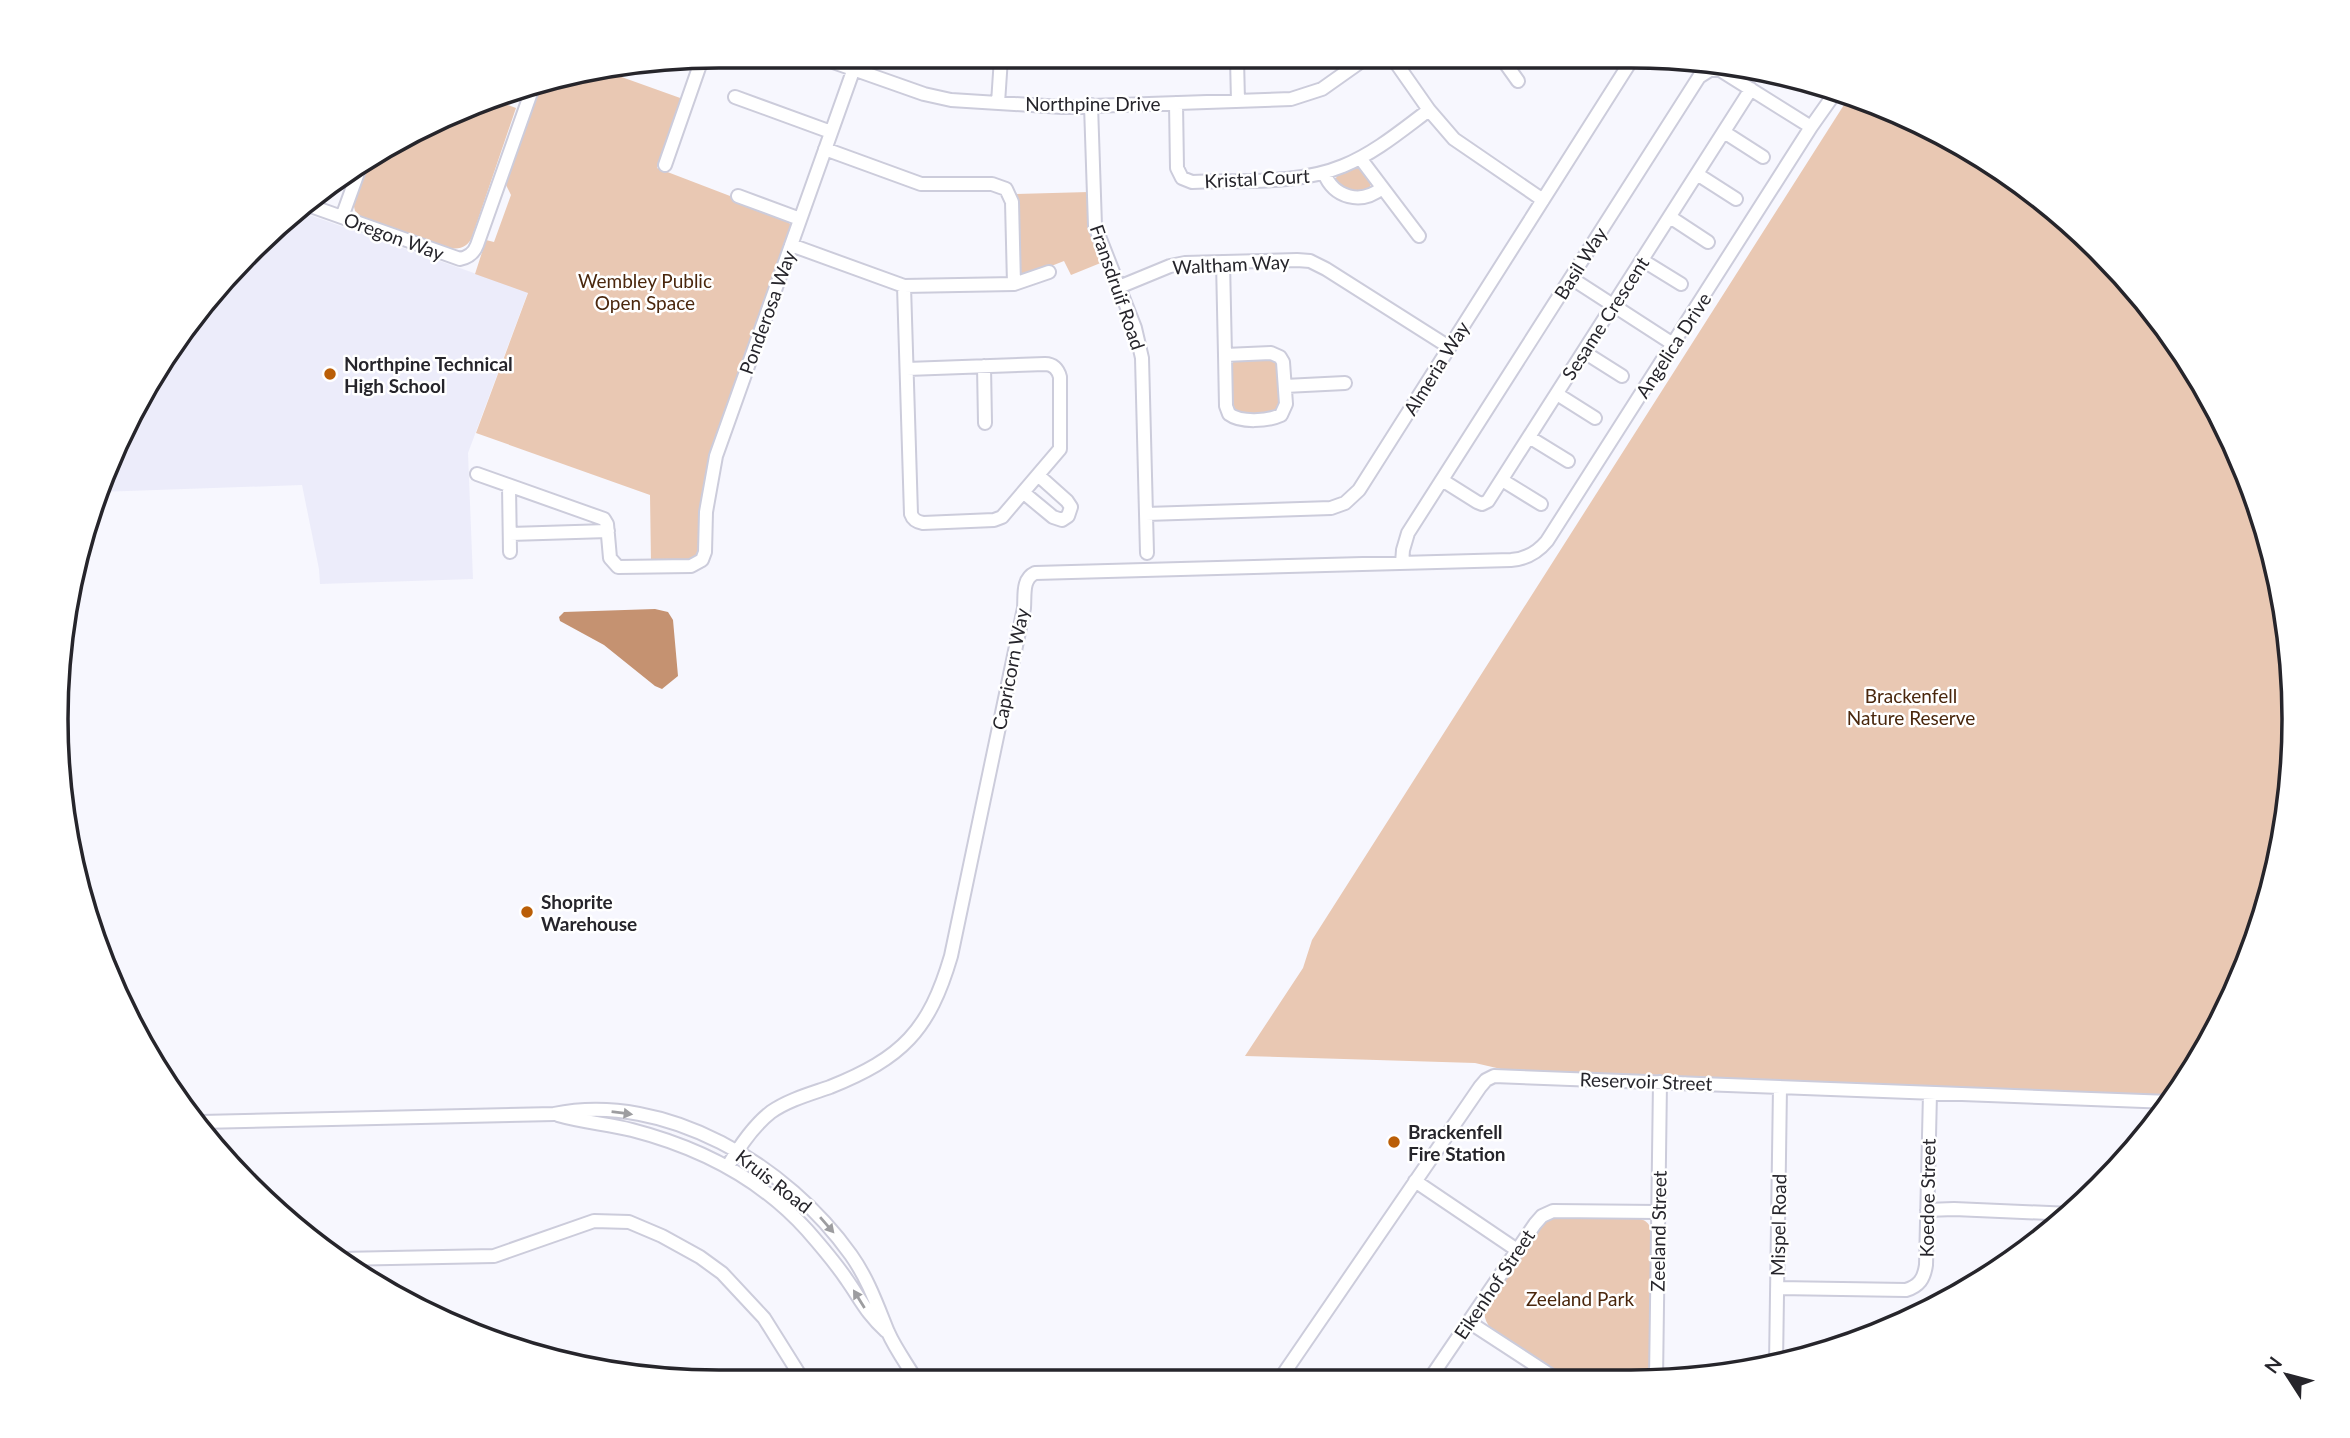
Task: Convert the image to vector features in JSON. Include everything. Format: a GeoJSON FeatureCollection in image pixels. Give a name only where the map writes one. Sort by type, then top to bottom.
{"type":"FeatureCollection","features":[{"type":"Feature","properties":{"kind":"street","name":"Ponderosa Way"},"geometry":{"type":"LineString","coordinates":[[608,531],[610,558],[618,567],[691,566],[702,560],[705,552],[708,492],[716,456],[854,68]]}},
{"type":"Feature","properties":{"kind":"street","name":"Northpine Drive"},"geometry":{"type":"LineString","coordinates":[[868,68],[933,96],[951,100],[1062,107],[1302,97],[1322,89],[1352,68]]}},
{"type":"Feature","properties":{"kind":"street"},"geometry":{"type":"LineString","coordinates":[[998,103],[1000,68]]}},
{"type":"Feature","properties":{"kind":"street"},"geometry":{"type":"LineString","coordinates":[[1237,68],[1238,101]]}},
{"type":"Feature","properties":{"kind":"street"},"geometry":{"type":"LineString","coordinates":[[1400,68],[1429,110],[1463,147],[1543,201]]}},
{"type":"Feature","properties":{"kind":"street"},"geometry":{"type":"LineString","coordinates":[[1509,68],[1518,81]]}},
{"type":"Feature","properties":{"kind":"street","name":"Almeria Way"},"geometry":{"type":"LineString","coordinates":[[1146,514],[1331,508],[1345,503],[1359,490],[1627,68]]}},
{"type":"Feature","properties":{"kind":"street"},"geometry":{"type":"LineString","coordinates":[[665,165],[699,69]]}},
{"type":"Feature","properties":{"kind":"street","name":"Basil Way"},"geometry":{"type":"LineString","coordinates":[[1402,564],[1408,533],[1704,73]]}},
{"type":"Feature","properties":{"kind":"street","name":"Basil Way"},"geometry":{"type":"LineString","coordinates":[[1730,76],[1811,127]]}},
{"type":"Feature","properties":{"kind":"street","name":"Sesame Crescent"},"geometry":{"type":"LineString","coordinates":[[1442,480],[1482,504],[1488,501],[1751,89]]}},
{"type":"Feature","properties":{"kind":"street","name":"Oregon Way"},"geometry":{"type":"LineString","coordinates":[[317,208],[460,260],[470,256],[477,245],[530,97]]}},
{"type":"Feature","properties":{"kind":"street"},"geometry":{"type":"LineString","coordinates":[[735,97],[831,132]]}},
{"type":"Feature","properties":{"kind":"street","name":"Angelica Drive"},"geometry":{"type":"LineString","coordinates":[[1529,556],[1547,541],[1829,99]]}},
{"type":"Feature","properties":{"kind":"street","name":"Kristal Court"},"geometry":{"type":"LineString","coordinates":[[1176,103],[1177,168],[1185,180],[1192,182],[1305,178],[1324,173],[1360,158],[1429,110]]}},
{"type":"Feature","properties":{"kind":"street","name":"Fransdruif Road"},"geometry":{"type":"LineString","coordinates":[[1091,106],[1095,226],[1135,328],[1142,358],[1147,553]]}},
{"type":"Feature","properties":{"kind":"street"},"geometry":{"type":"LineString","coordinates":[[1724,132],[1763,157]]}},
{"type":"Feature","properties":{"kind":"street"},"geometry":{"type":"LineString","coordinates":[[825,149],[921,184],[992,184],[1006,189],[1012,202],[1014,284]]}},
{"type":"Feature","properties":{"kind":"street"},"geometry":{"type":"LineString","coordinates":[[1360,158],[1419,236]]}},
{"type":"Feature","properties":{"kind":"street","name":"Kristal Court"},"geometry":{"type":"LineString","coordinates":[[1324,173],[1331,186],[1346,196],[1366,197],[1382,188]]}},
{"type":"Feature","properties":{"kind":"street"},"geometry":{"type":"LineString","coordinates":[[1697,174],[1736,199]]}},
{"type":"Feature","properties":{"kind":"street"},"geometry":{"type":"LineString","coordinates":[[342,217],[356,179]]}},
{"type":"Feature","properties":{"kind":"street"},"geometry":{"type":"LineString","coordinates":[[738,196],[800,219]]}},
{"type":"Feature","properties":{"kind":"street"},"geometry":{"type":"LineString","coordinates":[[1670,217],[1709,242]]}},
{"type":"Feature","properties":{"kind":"street"},"geometry":{"type":"LineString","coordinates":[[791,245],[904,286],[1014,284],[1049,272]]}},
{"type":"Feature","properties":{"kind":"street","name":"Waltham Way"},"geometry":{"type":"LineString","coordinates":[[1119,287],[1170,266],[1185,263],[1297,260],[1319,264],[1449,347]]}},
{"type":"Feature","properties":{"kind":"street"},"geometry":{"type":"LineString","coordinates":[[1642,260],[1681,284]]}},
{"type":"Feature","properties":{"kind":"street"},"geometry":{"type":"LineString","coordinates":[[1223,262],[1226,406],[1232,417],[1240,419],[1278,416],[1286,408],[1283,362],[1278,355],[1225,355]]}},
{"type":"Feature","properties":{"kind":"street"},"geometry":{"type":"LineString","coordinates":[[1571,278],[1673,344]]}},
{"type":"Feature","properties":{"kind":"street"},"geometry":{"type":"LineString","coordinates":[[904,286],[911,511],[914,519],[923,523],[994,520],[1006,514],[1059,451],[1062,443],[1058,370],[1049,364],[907,369]]}},
{"type":"Feature","properties":{"kind":"street"},"geometry":{"type":"LineString","coordinates":[[1584,352],[1622,376]]}},
{"type":"Feature","properties":{"kind":"street"},"geometry":{"type":"LineString","coordinates":[[984,366],[985,423]]}},
{"type":"Feature","properties":{"kind":"street"},"geometry":{"type":"LineString","coordinates":[[1285,386],[1345,383]]}},
{"type":"Feature","properties":{"kind":"street"},"geometry":{"type":"LineString","coordinates":[[1557,394],[1595,418]]}},
{"type":"Feature","properties":{"kind":"street"},"geometry":{"type":"LineString","coordinates":[[1529,437],[1568,461]]}},
{"type":"Feature","properties":{"kind":"street"},"geometry":{"type":"LineString","coordinates":[[477,474],[604,519],[608,531],[510,534]]}},
{"type":"Feature","properties":{"kind":"street"},"geometry":{"type":"LineString","coordinates":[[1024,493],[1053,517],[1062,520],[1068,516],[1071,507],[1068,501],[1039,476]]}},
{"type":"Feature","properties":{"kind":"street"},"geometry":{"type":"LineString","coordinates":[[1502,480],[1541,504]]}},
{"type":"Feature","properties":{"kind":"street"},"geometry":{"type":"LineString","coordinates":[[509,486],[510,552]]}},
{"type":"Feature","properties":{"kind":"street","name":"Capricorn Way"},"geometry":{"type":"LineString","coordinates":[[737,1150],[759,1122],[774,1110],[862,1073],[886,1059],[914,1034],[928,1015],[943,984],[951,956],[1029,576],[1035,573],[1517,560],[1529,556]]}},
{"type":"Feature","properties":{"kind":"street","name":"Reservoir Street"},"geometry":{"type":"LineString","coordinates":[[1286,1370],[1480,1087],[1498,1075],[2157,1102]]}},
{"type":"Feature","properties":{"kind":"street","name":"Zeeland Street"},"geometry":{"type":"LineString","coordinates":[[1656,1369],[1660,1082]]}},
{"type":"Feature","properties":{"kind":"street","name":"Mispel Road"},"geometry":{"type":"LineString","coordinates":[[1776,1353],[1780,1087]]}},
{"type":"Feature","properties":{"kind":"street","name":"Koedoe Street"},"geometry":{"type":"LineString","coordinates":[[1777,1288],[1906,1290],[1914,1287],[1925,1274],[1930,1093]]}},
{"type":"Feature","properties":{"kind":"street","name":"Kruis Road"},"geometry":{"type":"LineString","coordinates":[[209,1122],[554,1114],[578,1109],[623,1112],[693,1130],[737,1150],[774,1176],[824,1222],[852,1256],[875,1295],[889,1334],[911,1370]]}},
{"type":"Feature","properties":{"kind":"street","name":"Kruis Road"},"geometry":{"type":"LineString","coordinates":[[554,1114],[582,1122],[629,1129],[669,1141],[727,1166],[772,1198],[805,1227],[833,1261],[870,1316],[889,1334]]}},
{"type":"Feature","properties":{"kind":"street"},"geometry":{"type":"LineString","coordinates":[[727,1166],[737,1150]]}},
{"type":"Feature","properties":{"kind":"street"},"geometry":{"type":"LineString","coordinates":[[1415,1181],[1517,1250]]}},
{"type":"Feature","properties":{"kind":"street"},"geometry":{"type":"LineString","coordinates":[[1927,1210],[2054,1213]]}},
{"type":"Feature","properties":{"kind":"street","name":"Eikenhof Street"},"geometry":{"type":"LineString","coordinates":[[1436,1370],[1538,1220],[1553,1211],[1658,1212]]}},
{"type":"Feature","properties":{"kind":"street"},"geometry":{"type":"LineString","coordinates":[[355,1259],[494,1256],[594,1221],[629,1222],[662,1236],[722,1273],[764,1318],[797,1370]]}},
{"type":"Feature","properties":{"kind":"street"},"geometry":{"type":"LineString","coordinates":[[1469,1322],[1543,1370]]}},
{"type":"Feature","properties":{"kind":"shaded area","name":"Northpine Technical High School"},"geometry":{"type":"Polygon","coordinates":[[[309,215],[528,292],[468,453],[473,579],[320,584],[302,485],[110,492],[135,431],[178,357],[230,290],[290,230],[309,215]]]}},
{"type":"Feature","properties":{"kind":"shaded area"},"geometry":{"type":"Polygon","coordinates":[[[655,609],[668,612],[673,620],[678,676],[662,689],[604,645],[560,621],[559,617],[564,612],[655,609]]]}},
{"type":"Feature","properties":{"kind":"green space","name":"Wembley Public Open Space"},"geometry":{"type":"Polygon","coordinates":[[[620,76],[683,99],[657,168],[785,217],[792,227],[712,454],[700,552],[695,560],[651,562],[650,495],[476,433],[528,293],[475,274],[486,240],[494,242],[511,195],[506,185],[538,94],[620,76]]]}},
{"type":"Feature","properties":{"kind":"green space"},"geometry":{"type":"Polygon","coordinates":[[[506,104],[516,108],[472,237],[461,248],[450,248],[362,217],[355,211],[353,202],[363,174],[394,155],[470,118],[506,104]]]}},
{"type":"Feature","properties":{"kind":"green space","name":"Brackenfell Nature Reserve"},"geometry":{"type":"Polygon","coordinates":[[[1844,105],[1919,135],[1993,178],[2027,203],[2091,259],[2120,290],[2172,357],[2215,431],[2247,510],[2260,551],[2276,634],[2282,719],[2276,804],[2269,846],[2247,928],[2215,1007],[2161,1095],[1501,1069],[1475,1063],[1245,1056],[1303,968],[1312,940],[1844,105]]]}},
{"type":"Feature","properties":{"kind":"green space"},"geometry":{"type":"Polygon","coordinates":[[[1355,167],[1360,168],[1371,183],[1370,188],[1358,194],[1338,186],[1335,180],[1338,174],[1355,167]]]}},
{"type":"Feature","properties":{"kind":"green space"},"geometry":{"type":"Polygon","coordinates":[[[1089,192],[1103,262],[1071,275],[1064,261],[1026,276],[1021,275],[1018,269],[1016,194],[1089,192]]]}},
{"type":"Feature","properties":{"kind":"green space"},"geometry":{"type":"Polygon","coordinates":[[[1271,357],[1277,360],[1281,403],[1275,413],[1241,416],[1232,409],[1230,366],[1235,360],[1271,357]]]}},
{"type":"Feature","properties":{"kind":"green space","name":"Zeeland Park"},"geometry":{"type":"Polygon","coordinates":[[[1635,1218],[1649,1225],[1653,1252],[1650,1369],[1553,1370],[1487,1323],[1487,1305],[1542,1225],[1550,1219],[1635,1218]]]}},
{"type":"Feature","properties":{"kind":"place","name":"Northpine Technical High School"},"geometry":{"type":"Point","coordinates":[330,374]}},
{"type":"Feature","properties":{"kind":"place","name":"Shoprite Warehouse"},"geometry":{"type":"Point","coordinates":[527,912]}},
{"type":"Feature","properties":{"kind":"place","name":"Brackenfell Fire Station"},"geometry":{"type":"Point","coordinates":[1394,1142]}}]}
